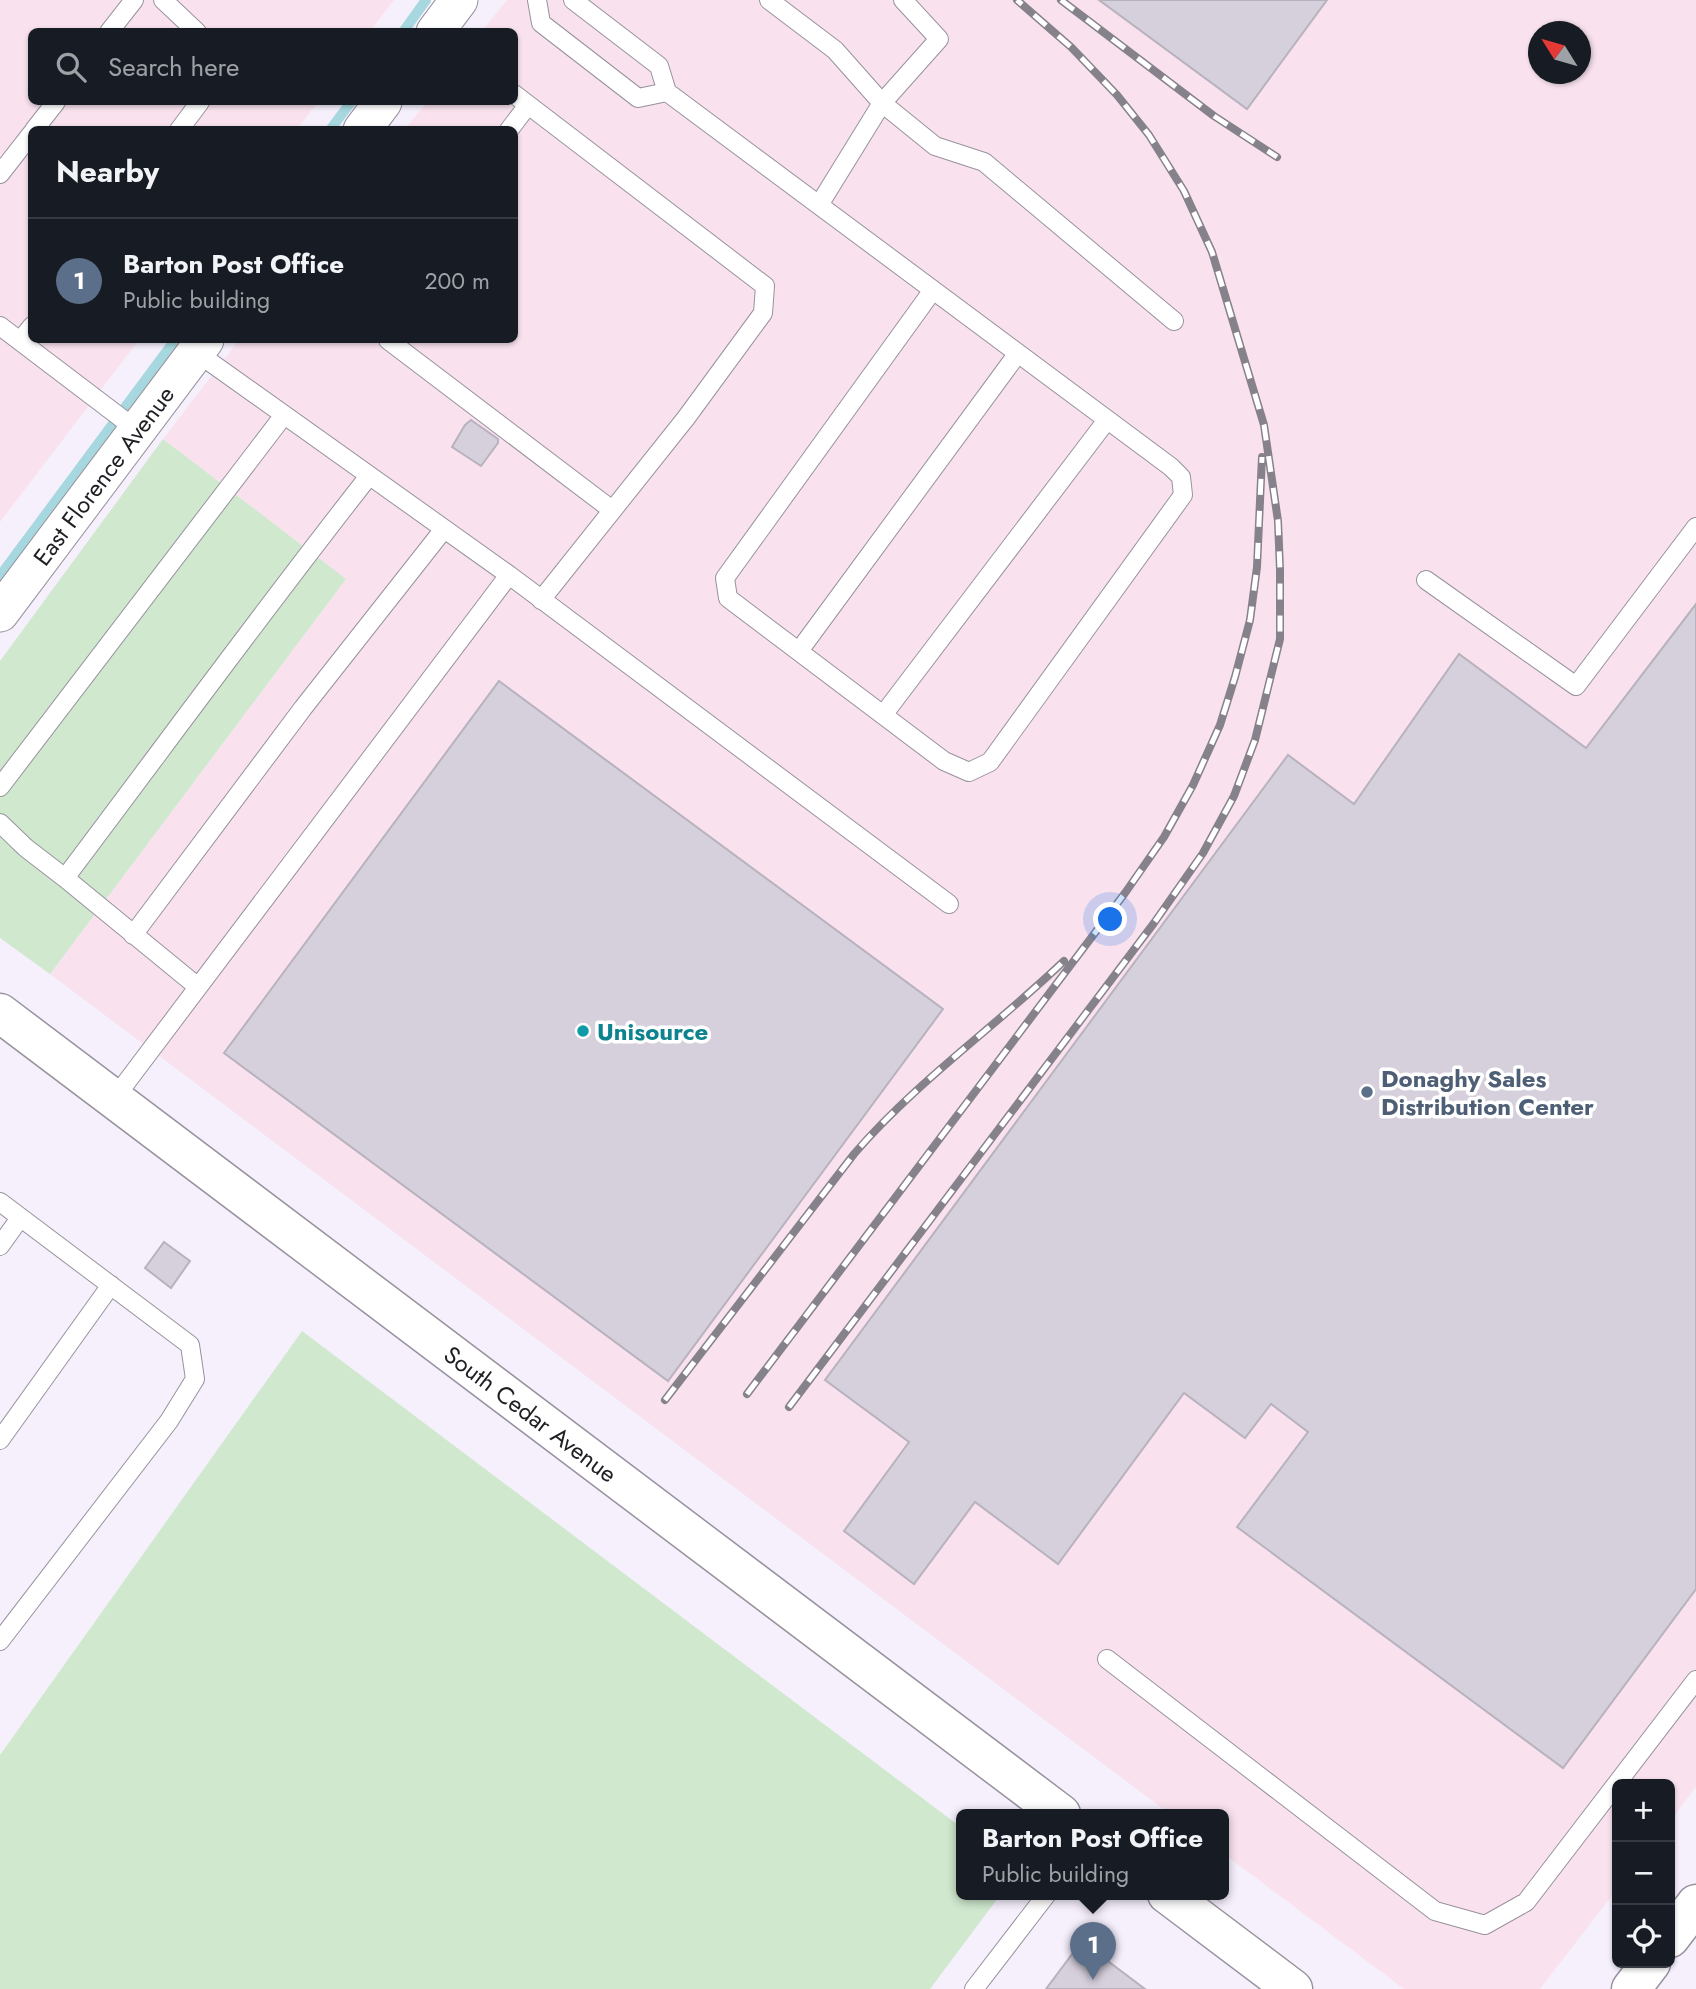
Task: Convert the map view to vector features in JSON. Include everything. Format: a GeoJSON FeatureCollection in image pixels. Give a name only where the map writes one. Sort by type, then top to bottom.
{"type":"FeatureCollection","features":[{"type":"Feature","properties":{"kind":"main road","name":"South Cedar Avenue"},"geometry":{"type":"LineString","coordinates":[[0,1013],[1054,1809]]}},
{"type":"Feature","properties":{"kind":"main road"},"geometry":{"type":"LineString","coordinates":[[1175,1900],[1293,1989]]}},
{"type":"Feature","properties":{"kind":"main road"},"geometry":{"type":"LineString","coordinates":[[1675,1931],[1696,1904]]}},
{"type":"Feature","properties":{"kind":"main road"},"geometry":{"type":"LineString","coordinates":[[1631,1989],[1647,1968]]}},
{"type":"Feature","properties":{"kind":"street"},"geometry":{"type":"LineString","coordinates":[[439,28],[459,0]]}},
{"type":"Feature","properties":{"kind":"street"},"geometry":{"type":"LineString","coordinates":[[365,126],[381,105]]}},
{"type":"Feature","properties":{"kind":"street","name":"East Florence Avenue"},"geometry":{"type":"LineString","coordinates":[[0,613],[200,346]]}},
{"type":"Feature","properties":{"kind":"lane"},"geometry":{"type":"LineString","coordinates":[[112,28],[134,0]]}},
{"type":"Feature","properties":{"kind":"lane"},"geometry":{"type":"LineString","coordinates":[[163,0],[193,28]]}},
{"type":"Feature","properties":{"kind":"lane"},"geometry":{"type":"LineString","coordinates":[[537,0],[541,23],[638,98],[667,92]]}},
{"type":"Feature","properties":{"kind":"lane"},"geometry":{"type":"LineString","coordinates":[[573,0],[659,66],[667,92],[1018,353],[1181,477],[1183,495],[990,762],[969,772],[944,761],[728,598],[725,578],[933,290]]}},
{"type":"Feature","properties":{"kind":"lane"},"geometry":{"type":"LineString","coordinates":[[769,0],[835,50],[882,103],[935,146],[984,162],[1174,321]]}},
{"type":"Feature","properties":{"kind":"lane"},"geometry":{"type":"LineString","coordinates":[[819,205],[882,103],[939,39],[903,0]]}},
{"type":"Feature","properties":{"kind":"lane"},"geometry":{"type":"LineString","coordinates":[[511,126],[521,99],[765,286],[763,313],[686,418],[541,600]]}},
{"type":"Feature","properties":{"kind":"lane"},"geometry":{"type":"LineString","coordinates":[[37,126],[53,105]]}},
{"type":"Feature","properties":{"kind":"lane"},"geometry":{"type":"LineString","coordinates":[[182,126],[198,105]]}},
{"type":"Feature","properties":{"kind":"lane"},"geometry":{"type":"LineString","coordinates":[[0,174],[28,138]]}},
{"type":"Feature","properties":{"kind":"lane"},"geometry":{"type":"LineString","coordinates":[[0,326],[137,430]]}},
{"type":"Feature","properties":{"kind":"lane"},"geometry":{"type":"LineString","coordinates":[[20,341],[28,331]]}},
{"type":"Feature","properties":{"kind":"lane"},"geometry":{"type":"LineString","coordinates":[[392,343],[612,510]]}},
{"type":"Feature","properties":{"kind":"lane"},"geometry":{"type":"LineString","coordinates":[[200,346],[284,415],[509,575],[949,904]]}},
{"type":"Feature","properties":{"kind":"lane"},"geometry":{"type":"LineString","coordinates":[[799,651],[1018,353]]}},
{"type":"Feature","properties":{"kind":"lane"},"geometry":{"type":"LineString","coordinates":[[0,788],[284,415]]}},
{"type":"Feature","properties":{"kind":"lane"},"geometry":{"type":"LineString","coordinates":[[883,715],[1107,420]]}},
{"type":"Feature","properties":{"kind":"lane"},"geometry":{"type":"LineString","coordinates":[[65,878],[369,476]]}},
{"type":"Feature","properties":{"kind":"lane"},"geometry":{"type":"LineString","coordinates":[[1426,579],[1576,686],[1696,527]]}},
{"type":"Feature","properties":{"kind":"lane"},"geometry":{"type":"LineString","coordinates":[[133,935],[303,708],[444,529]]}},
{"type":"Feature","properties":{"kind":"lane"},"geometry":{"type":"LineString","coordinates":[[113,1100],[509,575]]}},
{"type":"Feature","properties":{"kind":"lane"},"geometry":{"type":"LineString","coordinates":[[0,823],[26,848],[198,987]]}},
{"type":"Feature","properties":{"kind":"lane"},"geometry":{"type":"LineString","coordinates":[[0,1202],[190,1345],[195,1379],[169,1421],[0,1641]]}},
{"type":"Feature","properties":{"kind":"lane"},"geometry":{"type":"LineString","coordinates":[[0,1246],[20,1218]]}},
{"type":"Feature","properties":{"kind":"lane"},"geometry":{"type":"LineString","coordinates":[[0,1440],[111,1285]]}},
{"type":"Feature","properties":{"kind":"lane"},"geometry":{"type":"LineString","coordinates":[[1107,1659],[1435,1911],[1485,1925],[1526,1902],[1696,1680]]}},
{"type":"Feature","properties":{"kind":"lane"},"geometry":{"type":"LineString","coordinates":[[974,1989],[1042,1900]]}},
{"type":"Feature","properties":{"kind":"shaded area"},"geometry":{"type":"Polygon","coordinates":[[[0,0],[394,0],[372,28],[28,28],[28,105],[316,105],[299,126],[28,126],[28,343],[137,343],[0,522],[0,0]]]}},
{"type":"Feature","properties":{"kind":"shaded area"},"geometry":{"type":"Polygon","coordinates":[[[507,0],[1696,0],[1696,1787],[1675,1814],[1675,1779],[1612,1779],[1612,1895],[1540,1989],[1404,1989],[1229,1858],[1229,1809],[1163,1809],[50,974],[346,579],[163,439],[237,343],[518,343],[518,126],[407,126],[425,105],[518,105],[518,28],[484,28],[507,0]]]}},
{"type":"Feature","properties":{"kind":"green space"},"geometry":{"type":"Polygon","coordinates":[[[163,439],[346,579],[50,974],[0,938],[0,661],[163,439]]]}},
{"type":"Feature","properties":{"kind":"green space"},"geometry":{"type":"Polygon","coordinates":[[[302,1331],[956,1823],[956,1900],[997,1900],[930,1989],[0,1989],[0,1755],[302,1331]]]}},
{"type":"Feature","properties":{"kind":"building"},"geometry":{"type":"Polygon","coordinates":[[[1099,0],[1327,0],[1247,109],[1099,0]]]}},
{"type":"Feature","properties":{"kind":"building"},"geometry":{"type":"Polygon","coordinates":[[[471,420],[498,439],[498,443],[481,466],[452,447],[471,420]]]}},
{"type":"Feature","properties":{"kind":"building","name":"Donaghy Sales Distribution Center"},"geometry":{"type":"Polygon","coordinates":[[[1696,604],[1696,1589],[1563,1768],[1237,1527],[1308,1432],[1271,1404],[1245,1438],[1184,1393],[1058,1564],[975,1502],[914,1584],[844,1531],[909,1442],[825,1380],[1288,755],[1354,804],[1459,654],[1586,748],[1696,604]]]}},
{"type":"Feature","properties":{"kind":"building","name":"Unisource"},"geometry":{"type":"Polygon","coordinates":[[[499,681],[943,1009],[668,1381],[224,1053],[499,681]]]}},
{"type":"Feature","properties":{"kind":"building"},"geometry":{"type":"Polygon","coordinates":[[[164,1242],[190,1261],[171,1288],[145,1268],[164,1242]]]}},
{"type":"Feature","properties":{"kind":"building"},"geometry":{"type":"Polygon","coordinates":[[[1073,1953],[1096,1971],[1105,1959],[1145,1989],[1046,1989],[1073,1953]]]}},
{"type":"Feature","properties":{"kind":"waterway"},"geometry":{"type":"LineString","coordinates":[[406,28],[426,0]]}},
{"type":"Feature","properties":{"kind":"waterway"},"geometry":{"type":"LineString","coordinates":[[333,126],[349,105]]}},
{"type":"Feature","properties":{"kind":"waterway"},"geometry":{"type":"LineString","coordinates":[[0,576],[173,343]]}},
{"type":"Feature","properties":{"kind":"railway"},"geometry":{"type":"LineString","coordinates":[[789,1407],[1154,923],[1203,853],[1234,796],[1255,740],[1280,639],[1278,521],[1264,425],[1212,252],[1184,191],[1149,135],[1117,95],[1071,47],[1017,0]]}},
{"type":"Feature","properties":{"kind":"railway"},"geometry":{"type":"LineString","coordinates":[[1061,0],[1214,116],[1277,157]]}},
{"type":"Feature","properties":{"kind":"railway"},"geometry":{"type":"LineString","coordinates":[[747,1394],[1125,893],[1164,837],[1193,785],[1220,725],[1250,620],[1257,567],[1262,457]]}},
{"type":"Feature","properties":{"kind":"railway"},"geometry":{"type":"LineString","coordinates":[[665,1400],[854,1154],[929,1079],[1064,961]]}},
{"type":"Feature","properties":{"kind":"place","name":"Unisource"},"geometry":{"type":"Point","coordinates":[583,1031]}},
{"type":"Feature","properties":{"kind":"place","name":"Donaghy Sales Distribution Center"},"geometry":{"type":"Point","coordinates":[1367,1092]}},
{"type":"Feature","properties":{"kind":"place","name":"Barton Post Office"},"geometry":{"type":"Point","coordinates":[1093,1980]}}]}
